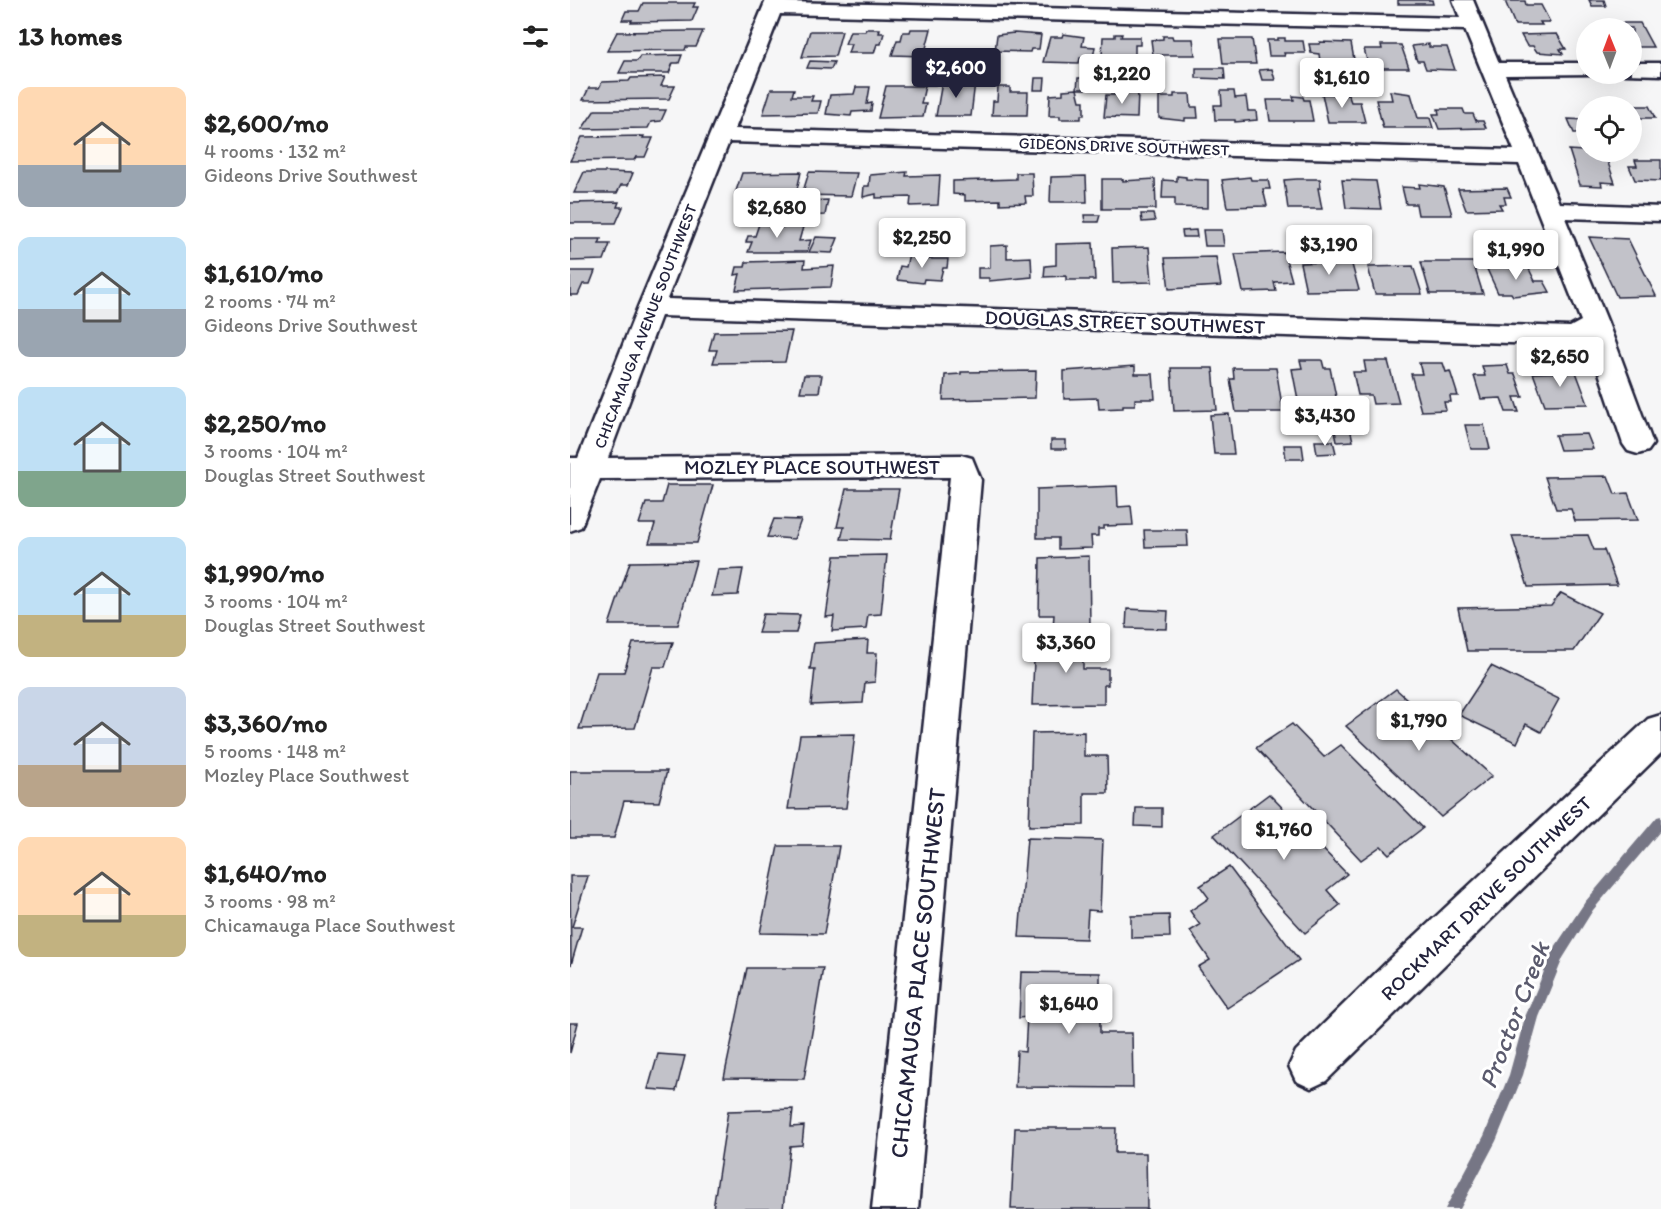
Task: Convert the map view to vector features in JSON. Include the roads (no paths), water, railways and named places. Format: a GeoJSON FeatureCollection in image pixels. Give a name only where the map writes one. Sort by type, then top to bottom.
{"type":"FeatureCollection","features":[{"type":"Feature","properties":{"kind":"street"},"geometry":{"type":"LineString","coordinates":[[1463,0],[1595,323],[1638,444]]}},
{"type":"Feature","properties":{"kind":"street"},"geometry":{"type":"LineString","coordinates":[[775,4],[1473,24]]}},
{"type":"Feature","properties":{"kind":"street","name":"CHICAMAUGA AVENUE SOUTHWEST"},"geometry":{"type":"LineString","coordinates":[[570,519],[580,469],[651,308],[775,4]]}},
{"type":"Feature","properties":{"kind":"street"},"geometry":{"type":"LineString","coordinates":[[1491,69],[1576,69]]}},
{"type":"Feature","properties":{"kind":"street"},"geometry":{"type":"LineString","coordinates":[[1642,69],[1661,69]]}},
{"type":"Feature","properties":{"kind":"street","name":"GIDEONS DRIVE SOUTHWEST"},"geometry":{"type":"LineString","coordinates":[[720,135],[1528,157]]}},
{"type":"Feature","properties":{"kind":"street"},"geometry":{"type":"LineString","coordinates":[[1550,210],[1661,214]]}},
{"type":"Feature","properties":{"kind":"street","name":"DOUGLAS STREET SOUTHWEST"},"geometry":{"type":"LineString","coordinates":[[651,308],[1570,336],[1586,333],[1595,323]]}},
{"type":"Feature","properties":{"kind":"street","name":"MOZLEY PLACE SOUTHWEST"},"geometry":{"type":"LineString","coordinates":[[580,469],[961,466],[966,480],[942,736]]}},
{"type":"Feature","properties":{"kind":"street","name":"ROCKMART DRIVE SOUTHWEST"},"geometry":{"type":"LineString","coordinates":[[1311,1066],[1401,977],[1661,730]]}},
{"type":"Feature","properties":{"kind":"street","name":"CHICAMAUGA PLACE SOUTHWEST"},"geometry":{"type":"LineString","coordinates":[[895,1209],[942,736]]}},
{"type":"Feature","properties":{"kind":"waterway","name":"Proctor Creek"},"geometry":{"type":"LineString","coordinates":[[1452,1209],[1489,1141],[1516,1075],[1532,1017],[1558,954],[1589,906],[1661,821]]}}]}
